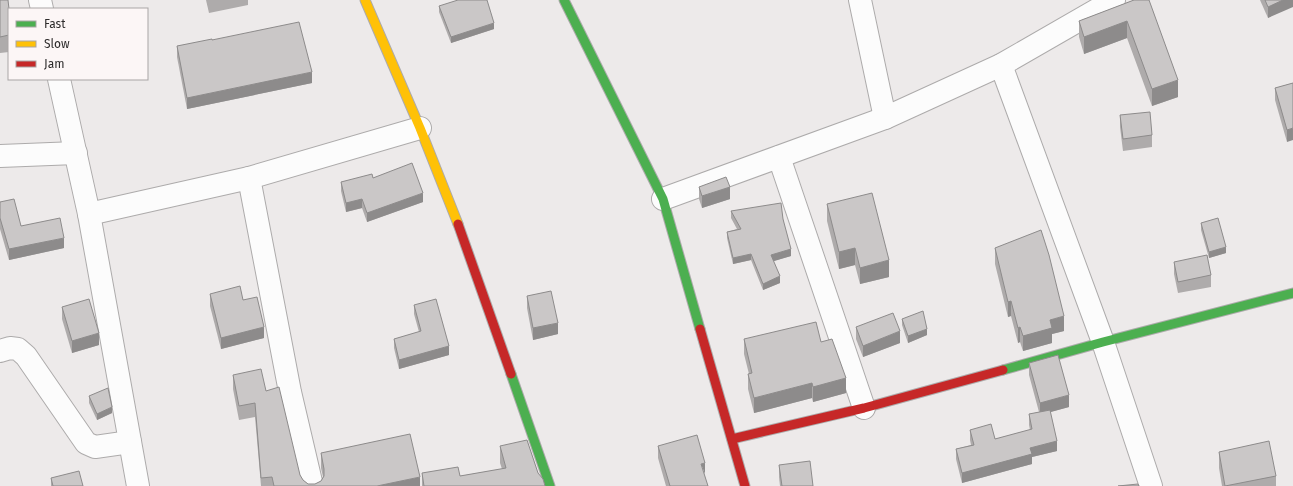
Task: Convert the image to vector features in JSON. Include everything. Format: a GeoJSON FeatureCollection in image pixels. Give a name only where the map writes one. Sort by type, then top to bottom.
{"type":"FeatureCollection","features":[{"type":"Feature","properties":{"kind":"street"},"geometry":{"type":"LineString","coordinates":[[365,0],[420,128],[467,248],[550,486]]}},
{"type":"Feature","properties":{"kind":"street"},"geometry":{"type":"LineString","coordinates":[[564,0],[662,199],[745,486]]}},
{"type":"Feature","properties":{"kind":"street"},"geometry":{"type":"LineString","coordinates":[[860,0],[885,118]]}},
{"type":"Feature","properties":{"kind":"street"},"geometry":{"type":"LineString","coordinates":[[662,199],[885,118],[1001,65],[1114,0]]}},
{"type":"Feature","properties":{"kind":"street"},"geometry":{"type":"LineString","coordinates":[[1001,65],[1103,342],[1151,486]]}},
{"type":"Feature","properties":{"kind":"street"},"geometry":{"type":"LineString","coordinates":[[59,80],[89,214],[138,486]]}},
{"type":"Feature","properties":{"kind":"street"},"geometry":{"type":"LineString","coordinates":[[89,214],[249,178],[420,128]]}},
{"type":"Feature","properties":{"kind":"street"},"geometry":{"type":"LineString","coordinates":[[0,156],[76,153]]}},
{"type":"Feature","properties":{"kind":"street"},"geometry":{"type":"LineString","coordinates":[[779,157],[864,408]]}},
{"type":"Feature","properties":{"kind":"street"},"geometry":{"type":"LineString","coordinates":[[249,178],[290,392],[312,486]]}},
{"type":"Feature","properties":{"kind":"street"},"geometry":{"type":"LineString","coordinates":[[732,439],[864,408],[1103,342],[1293,293]]}},
{"type":"Feature","properties":{"kind":"street"},"geometry":{"type":"LineString","coordinates":[[0,351],[10,348],[18,349],[26,356],[86,442],[95,447],[130,442]]}},
{"type":"Feature","properties":{"kind":"building"},"geometry":{"type":"Polygon","coordinates":[[[0,0],[8,0],[8,35],[0,37],[0,0]]]}},
{"type":"Feature","properties":{"kind":"building"},"geometry":{"type":"Polygon","coordinates":[[[458,0],[487,0],[494,23],[451,37],[439,6],[458,0]]]}},
{"type":"Feature","properties":{"kind":"building"},"geometry":{"type":"Polygon","coordinates":[[[1134,0],[1149,0],[1178,80],[1152,89],[1127,21],[1084,37],[1079,21],[1134,0]]]}},
{"type":"Feature","properties":{"kind":"building"},"geometry":{"type":"Polygon","coordinates":[[[1265,0],[1283,0],[1268,7],[1265,0]]]}},
{"type":"Feature","properties":{"kind":"building"},"geometry":{"type":"Polygon","coordinates":[[[299,22],[312,72],[187,98],[177,46],[299,22]]]}},
{"type":"Feature","properties":{"kind":"building"},"geometry":{"type":"Polygon","coordinates":[[[1293,83],[1293,128],[1287,130],[1275,88],[1293,83]]]}},
{"type":"Feature","properties":{"kind":"building"},"geometry":{"type":"Polygon","coordinates":[[[1150,112],[1152,135],[1123,139],[1120,115],[1150,112]]]}},
{"type":"Feature","properties":{"kind":"building"},"geometry":{"type":"Polygon","coordinates":[[[412,163],[423,193],[367,213],[362,199],[346,203],[341,182],[372,174],[373,178],[412,163]]]}},
{"type":"Feature","properties":{"kind":"building"},"geometry":{"type":"Polygon","coordinates":[[[726,177],[730,187],[702,196],[699,187],[726,177]]]}},
{"type":"Feature","properties":{"kind":"building"},"geometry":{"type":"Polygon","coordinates":[[[872,193],[889,260],[860,268],[855,248],[839,252],[827,204],[872,193]]]}},
{"type":"Feature","properties":{"kind":"building"},"geometry":{"type":"Polygon","coordinates":[[[14,199],[21,226],[60,218],[64,238],[9,249],[0,218],[0,202],[14,199]]]}},
{"type":"Feature","properties":{"kind":"building"},"geometry":{"type":"Polygon","coordinates":[[[781,203],[783,219],[791,249],[771,255],[780,276],[763,284],[751,254],[733,258],[727,232],[741,229],[731,211],[781,203]]]}},
{"type":"Feature","properties":{"kind":"building"},"geometry":{"type":"Polygon","coordinates":[[[1218,218],[1226,247],[1209,252],[1201,223],[1218,218]]]}},
{"type":"Feature","properties":{"kind":"building"},"geometry":{"type":"Polygon","coordinates":[[[1041,230],[1049,255],[1064,316],[1050,320],[1052,328],[1023,336],[1020,327],[1018,328],[1011,301],[1008,302],[995,248],[1041,230]]]}},
{"type":"Feature","properties":{"kind":"building"},"geometry":{"type":"Polygon","coordinates":[[[1207,255],[1211,275],[1178,282],[1174,262],[1207,255]]]}},
{"type":"Feature","properties":{"kind":"building"},"geometry":{"type":"Polygon","coordinates":[[[240,286],[243,300],[257,297],[264,327],[221,338],[210,294],[240,286]]]}},
{"type":"Feature","properties":{"kind":"building"},"geometry":{"type":"Polygon","coordinates":[[[551,291],[558,323],[533,328],[527,296],[551,291]]]}},
{"type":"Feature","properties":{"kind":"building"},"geometry":{"type":"Polygon","coordinates":[[[89,299],[99,333],[72,341],[62,307],[89,299]]]}},
{"type":"Feature","properties":{"kind":"building"},"geometry":{"type":"Polygon","coordinates":[[[436,299],[449,346],[399,360],[394,339],[421,331],[414,305],[436,299]]]}},
{"type":"Feature","properties":{"kind":"building"},"geometry":{"type":"Polygon","coordinates":[[[923,311],[927,329],[908,336],[902,319],[923,311]]]}},
{"type":"Feature","properties":{"kind":"building"},"geometry":{"type":"Polygon","coordinates":[[[893,313],[900,331],[863,346],[856,327],[893,313]]]}},
{"type":"Feature","properties":{"kind":"building"},"geometry":{"type":"Polygon","coordinates":[[[816,322],[821,342],[832,339],[846,378],[813,387],[812,383],[754,398],[748,374],[752,373],[744,339],[816,322]]]}},
{"type":"Feature","properties":{"kind":"building"},"geometry":{"type":"Polygon","coordinates":[[[1058,355],[1069,395],[1040,403],[1029,363],[1058,355]]]}},
{"type":"Feature","properties":{"kind":"building"},"geometry":{"type":"Polygon","coordinates":[[[261,369],[266,391],[279,387],[300,475],[308,484],[315,484],[321,481],[324,476],[321,453],[410,434],[420,477],[377,486],[274,486],[272,477],[261,478],[255,403],[239,406],[233,375],[261,369]]]}},
{"type":"Feature","properties":{"kind":"building"},"geometry":{"type":"Polygon","coordinates":[[[108,388],[112,407],[97,414],[89,396],[108,388]]]}},
{"type":"Feature","properties":{"kind":"building"},"geometry":{"type":"Polygon","coordinates":[[[1050,410],[1057,441],[1030,448],[1032,454],[962,473],[956,449],[974,445],[970,430],[991,424],[995,439],[1032,429],[1029,414],[1050,410]]]}},
{"type":"Feature","properties":{"kind":"building"},"geometry":{"type":"Polygon","coordinates":[[[697,435],[705,463],[701,464],[708,486],[670,486],[658,446],[697,435]]]}},
{"type":"Feature","properties":{"kind":"building"},"geometry":{"type":"Polygon","coordinates":[[[527,440],[538,473],[543,479],[545,486],[424,486],[422,473],[458,467],[460,476],[506,468],[500,446],[527,440]]]}},
{"type":"Feature","properties":{"kind":"building"},"geometry":{"type":"Polygon","coordinates":[[[1269,441],[1276,476],[1225,486],[1219,452],[1269,441]]]}},
{"type":"Feature","properties":{"kind":"building"},"geometry":{"type":"Polygon","coordinates":[[[810,461],[813,486],[782,486],[779,465],[810,461]]]}},
{"type":"Feature","properties":{"kind":"building"},"geometry":{"type":"Polygon","coordinates":[[[79,471],[83,486],[53,486],[51,478],[79,471]]]}},
{"type":"Feature","properties":{"kind":"building"},"geometry":{"type":"Polygon","coordinates":[[[1138,484],[1139,486],[1118,486],[1138,484]]]}},
{"type":"Feature","properties":{"kind":"traffic: fast"},"geometry":{"type":"LineString","coordinates":[[564,0],[663,199],[700,329]]}},
{"type":"Feature","properties":{"kind":"traffic: fast"},"geometry":{"type":"LineString","coordinates":[[1003,370],[1103,342],[1293,293]]}},
{"type":"Feature","properties":{"kind":"traffic: fast"},"geometry":{"type":"LineString","coordinates":[[511,374],[550,486]]}},
{"type":"Feature","properties":{"kind":"traffic: slow"},"geometry":{"type":"LineString","coordinates":[[365,0],[420,128],[458,224]]}},
{"type":"Feature","properties":{"kind":"traffic: jam"},"geometry":{"type":"LineString","coordinates":[[458,224],[511,374]]}},
{"type":"Feature","properties":{"kind":"traffic: jam"},"geometry":{"type":"LineString","coordinates":[[700,329],[745,486]]}},
{"type":"Feature","properties":{"kind":"traffic: jam"},"geometry":{"type":"LineString","coordinates":[[732,439],[864,408],[1003,370]]}}]}
